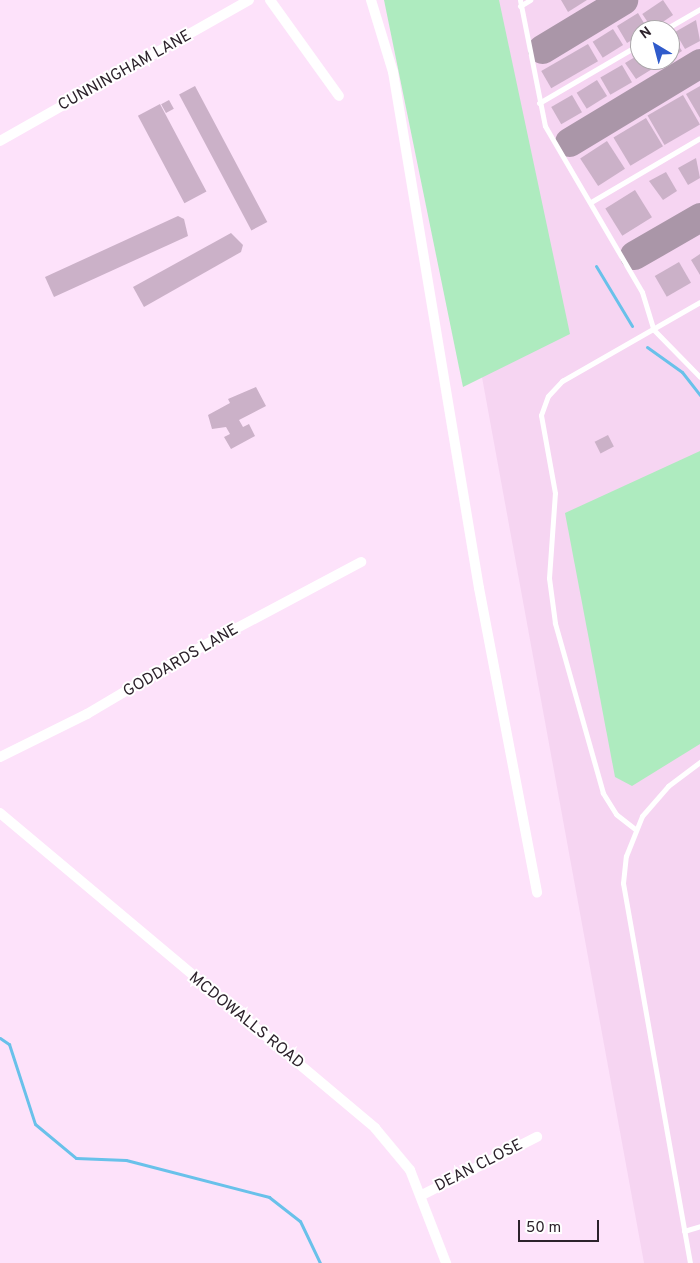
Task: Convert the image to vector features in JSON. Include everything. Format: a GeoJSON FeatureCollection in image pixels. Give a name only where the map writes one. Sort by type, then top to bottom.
{"type":"FeatureCollection","features":[{"type":"Feature","properties":{"kind":"street","name":"CUNNINGHAM LANE"},"geometry":{"type":"LineString","coordinates":[[0,141],[249,0]]}},
{"type":"Feature","properties":{"kind":"street"},"geometry":{"type":"LineString","coordinates":[[270,0],[338,96]]}},
{"type":"Feature","properties":{"kind":"street"},"geometry":{"type":"LineString","coordinates":[[371,0],[393,72],[479,588],[537,893]]}},
{"type":"Feature","properties":{"kind":"street","name":"GODDARDS LANE"},"geometry":{"type":"LineString","coordinates":[[0,757],[88,714],[190,653],[361,562]]}},
{"type":"Feature","properties":{"kind":"street","name":"MCDOWALLS ROAD"},"geometry":{"type":"LineString","coordinates":[[0,813],[375,1128],[399,1155],[422,1194],[446,1263]]}},
{"type":"Feature","properties":{"kind":"street","name":"DEAN CLOSE"},"geometry":{"type":"LineString","coordinates":[[422,1194],[537,1137]]}},
{"type":"Feature","properties":{"kind":"lane"},"geometry":{"type":"LineString","coordinates":[[530,0],[520,3],[545,126],[642,292],[653,329],[700,378]]}},
{"type":"Feature","properties":{"kind":"lane"},"geometry":{"type":"LineString","coordinates":[[680,21],[700,9]]}},
{"type":"Feature","properties":{"kind":"lane"},"geometry":{"type":"LineString","coordinates":[[539,103],[630,50]]}},
{"type":"Feature","properties":{"kind":"lane"},"geometry":{"type":"LineString","coordinates":[[591,202],[700,138]]}},
{"type":"Feature","properties":{"kind":"lane"},"geometry":{"type":"LineString","coordinates":[[635,829],[616,814],[603,792],[555,623],[549,578],[555,493],[540,420],[548,396],[562,381],[700,302]]}},
{"type":"Feature","properties":{"kind":"lane"},"geometry":{"type":"LineString","coordinates":[[690,1263],[625,914],[624,866],[635,829],[661,793],[700,762]]}},
{"type":"Feature","properties":{"kind":"lane"},"geometry":{"type":"LineString","coordinates":[[684,1231],[700,1226]]}},
{"type":"Feature","properties":{"kind":"shaded area"},"geometry":{"type":"Polygon","coordinates":[[[413,0],[700,0],[700,1263],[644,1263],[413,0]]]}},
{"type":"Feature","properties":{"kind":"green space"},"geometry":{"type":"Polygon","coordinates":[[[384,0],[499,0],[570,334],[463,387],[384,0]]]}},
{"type":"Feature","properties":{"kind":"green space"},"geometry":{"type":"Polygon","coordinates":[[[700,451],[700,744],[632,786],[615,777],[565,513],[700,451]]]}},
{"type":"Feature","properties":{"kind":"building"},"geometry":{"type":"Polygon","coordinates":[[[561,0],[587,0],[568,12],[561,0]]]}},
{"type":"Feature","properties":{"kind":"building"},"geometry":{"type":"Polygon","coordinates":[[[663,0],[673,15],[666,20],[646,20],[642,14],[663,0]]]}},
{"type":"Feature","properties":{"kind":"building"},"geometry":{"type":"Polygon","coordinates":[[[638,13],[642,20],[630,20],[630,41],[627,43],[617,26],[638,13]]]}},
{"type":"Feature","properties":{"kind":"building"},"geometry":{"type":"Polygon","coordinates":[[[696,20],[700,41],[685,49],[680,40],[680,29],[696,20]]]}},
{"type":"Feature","properties":{"kind":"building"},"geometry":{"type":"Polygon","coordinates":[[[613,29],[623,45],[603,58],[593,42],[613,29]]]}},
{"type":"Feature","properties":{"kind":"building"},"geometry":{"type":"Polygon","coordinates":[[[588,44],[598,61],[551,88],[541,71],[588,44]]]}},
{"type":"Feature","properties":{"kind":"building"},"geometry":{"type":"Polygon","coordinates":[[[630,60],[630,70],[651,70],[636,79],[625,63],[630,60]]]}},
{"type":"Feature","properties":{"kind":"building"},"geometry":{"type":"Polygon","coordinates":[[[622,65],[632,82],[610,95],[600,78],[622,65]]]}},
{"type":"Feature","properties":{"kind":"building"},"geometry":{"type":"Polygon","coordinates":[[[597,80],[607,96],[587,109],[577,93],[597,80]]]}},
{"type":"Feature","properties":{"kind":"building"},"geometry":{"type":"Polygon","coordinates":[[[195,86],[267,222],[251,230],[179,94],[195,86]]]}},
{"type":"Feature","properties":{"kind":"building"},"geometry":{"type":"Polygon","coordinates":[[[700,86],[700,118],[686,94],[700,86]]]}},
{"type":"Feature","properties":{"kind":"building"},"geometry":{"type":"Polygon","coordinates":[[[572,95],[582,112],[561,124],[551,107],[572,95]]]}},
{"type":"Feature","properties":{"kind":"building"},"geometry":{"type":"Polygon","coordinates":[[[683,95],[700,124],[664,145],[647,116],[683,95]]]}},
{"type":"Feature","properties":{"kind":"building"},"geometry":{"type":"Polygon","coordinates":[[[169,100],[174,109],[166,113],[161,104],[169,100]]]}},
{"type":"Feature","properties":{"kind":"building"},"geometry":{"type":"Polygon","coordinates":[[[160,104],[206,191],[184,203],[138,116],[160,104]]]}},
{"type":"Feature","properties":{"kind":"building"},"geometry":{"type":"Polygon","coordinates":[[[646,118],[663,146],[630,166],[613,138],[646,118]]]}},
{"type":"Feature","properties":{"kind":"building"},"geometry":{"type":"Polygon","coordinates":[[[607,141],[625,169],[598,186],[580,158],[607,141]]]}},
{"type":"Feature","properties":{"kind":"building"},"geometry":{"type":"Polygon","coordinates":[[[696,158],[700,178],[688,185],[678,168],[696,158]]]}},
{"type":"Feature","properties":{"kind":"building"},"geometry":{"type":"Polygon","coordinates":[[[666,172],[677,191],[663,200],[649,181],[666,172]]]}},
{"type":"Feature","properties":{"kind":"building"},"geometry":{"type":"Polygon","coordinates":[[[635,190],[652,217],[622,236],[605,209],[635,190]]]}},
{"type":"Feature","properties":{"kind":"building"},"geometry":{"type":"Polygon","coordinates":[[[178,216],[184,219],[188,236],[54,297],[45,277],[178,216]]]}},
{"type":"Feature","properties":{"kind":"building"},"geometry":{"type":"Polygon","coordinates":[[[231,233],[243,245],[241,252],[144,307],[133,287],[231,233]]]}},
{"type":"Feature","properties":{"kind":"building"},"geometry":{"type":"Polygon","coordinates":[[[700,254],[700,275],[691,260],[700,254]]]}},
{"type":"Feature","properties":{"kind":"building"},"geometry":{"type":"Polygon","coordinates":[[[679,262],[691,283],[667,297],[655,276],[679,262]]]}},
{"type":"Feature","properties":{"kind":"building"},"geometry":{"type":"Polygon","coordinates":[[[256,387],[266,406],[239,420],[243,427],[249,424],[255,436],[231,449],[224,437],[230,434],[226,427],[212,429],[208,415],[230,403],[228,399],[256,387]]]}},
{"type":"Feature","properties":{"kind":"building"},"geometry":{"type":"Polygon","coordinates":[[[608,435],[614,447],[601,453],[595,442],[608,435]]]}},
{"type":"Feature","properties":{"kind":"waterway"},"geometry":{"type":"LineString","coordinates":[[596,266],[632,326]]}},
{"type":"Feature","properties":{"kind":"waterway"},"geometry":{"type":"LineString","coordinates":[[647,347],[682,372],[700,395]]}},
{"type":"Feature","properties":{"kind":"waterway"},"geometry":{"type":"LineString","coordinates":[[0,1038],[9,1044],[35,1124],[76,1158],[126,1160],[269,1197],[300,1221],[320,1263]]}},
{"type":"Feature","properties":{"kind":"taxiway"},"geometry":{"type":"LineString","coordinates":[[542,49],[623,0]]}},
{"type":"Feature","properties":{"kind":"taxiway"},"geometry":{"type":"LineString","coordinates":[[569,142],[700,63]]}},
{"type":"Feature","properties":{"kind":"taxiway"},"geometry":{"type":"LineString","coordinates":[[634,255],[700,217]]}}]}
